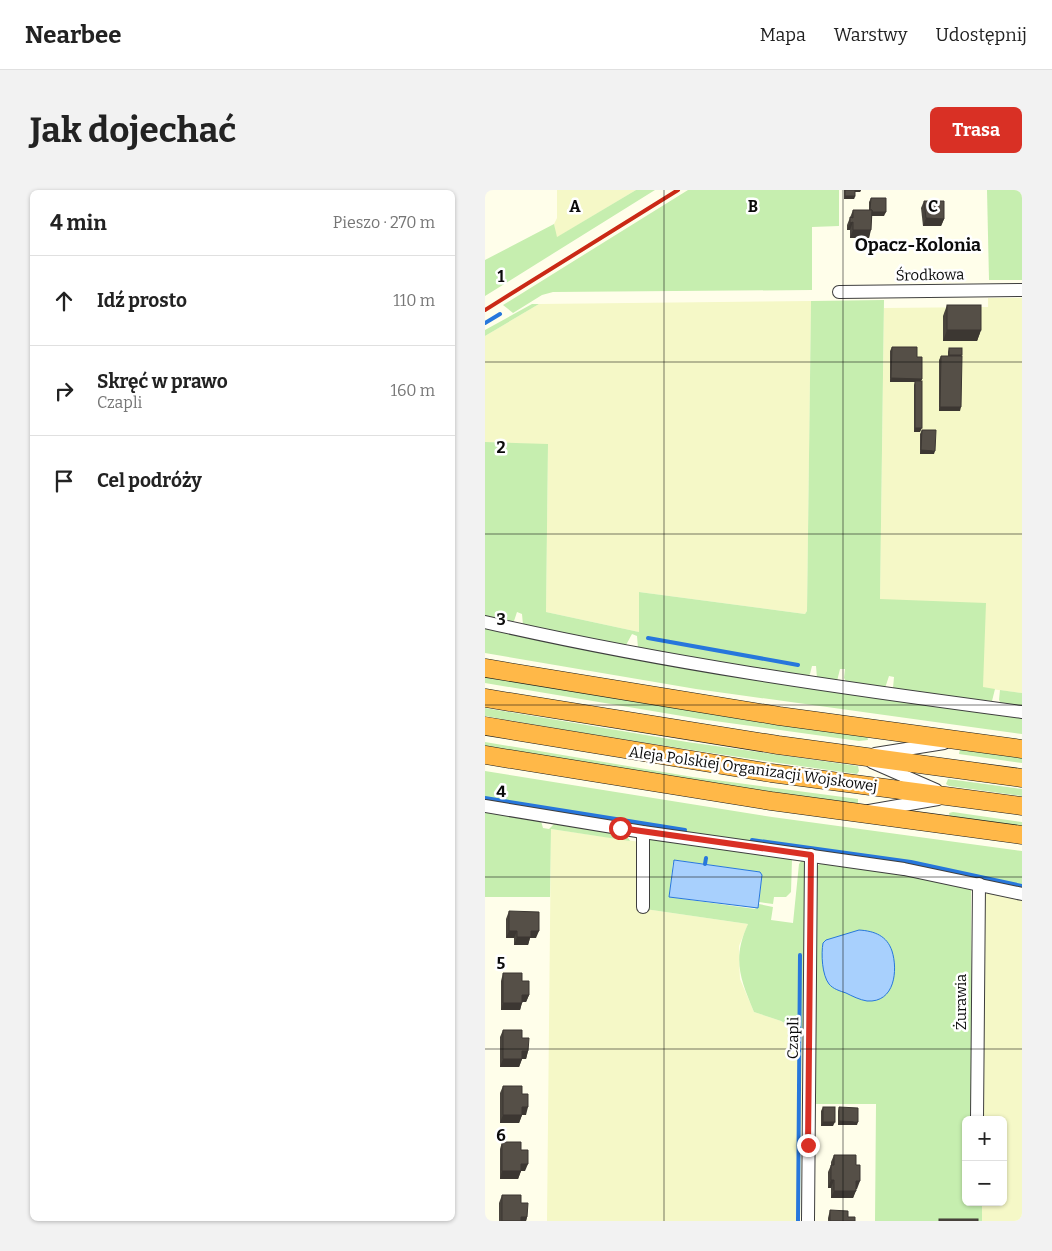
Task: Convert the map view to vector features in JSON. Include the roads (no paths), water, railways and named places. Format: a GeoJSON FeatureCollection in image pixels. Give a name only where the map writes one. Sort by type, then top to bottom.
{"type":"FeatureCollection","features":[{"type":"Feature","properties":{"kind":"highway"},"geometry":{"type":"LineString","coordinates":[[485,668],[646,696],[1022,749]]}},
{"type":"Feature","properties":{"kind":"highway","name":"Aleja Polskiej Organizacji Wojskowej"},"geometry":{"type":"LineString","coordinates":[[485,698],[642,724],[1022,778]]}},
{"type":"Feature","properties":{"kind":"highway","name":"Aleja Polskiej Organizacji Wojskowej"},"geometry":{"type":"LineString","coordinates":[[485,726],[665,757],[1022,806]]}},
{"type":"Feature","properties":{"kind":"highway"},"geometry":{"type":"LineString","coordinates":[[485,755],[600,775],[1022,835]]}},
{"type":"Feature","properties":{"kind":"street","name":"Środkowa"},"geometry":{"type":"LineString","coordinates":[[839,292],[1022,290]]}},
{"type":"Feature","properties":{"kind":"street"},"geometry":{"type":"LineString","coordinates":[[485,622],[630,652],[787,680],[1022,712]]}},
{"type":"Feature","properties":{"kind":"street"},"geometry":{"type":"LineString","coordinates":[[869,728],[949,768]]}},
{"type":"Feature","properties":{"kind":"street"},"geometry":{"type":"LineString","coordinates":[[860,756],[960,740]]}},
{"type":"Feature","properties":{"kind":"street"},"geometry":{"type":"LineString","coordinates":[[860,756],[950,797]]}},
{"type":"Feature","properties":{"kind":"street"},"geometry":{"type":"LineString","coordinates":[[860,785],[949,768]]}},
{"type":"Feature","properties":{"kind":"street"},"geometry":{"type":"LineString","coordinates":[[860,785],[945,825]]}},
{"type":"Feature","properties":{"kind":"street"},"geometry":{"type":"LineString","coordinates":[[857,813],[950,797]]}},
{"type":"Feature","properties":{"kind":"street"},"geometry":{"type":"LineString","coordinates":[[485,806],[643,832],[904,869],[1022,894]]}},
{"type":"Feature","properties":{"kind":"street"},"geometry":{"type":"LineString","coordinates":[[643,832],[643,907]]}},
{"type":"Feature","properties":{"kind":"street","name":"Czapli"},"geometry":{"type":"LineString","coordinates":[[808,1221],[811,855]]}},
{"type":"Feature","properties":{"kind":"street","name":"Żurawia"},"geometry":{"type":"LineString","coordinates":[[977,1116],[979,884]]}},
{"type":"Feature","properties":{"kind":"water"},"geometry":{"type":"Polygon","coordinates":[[[674,860],[760,872],[762,875],[758,908],[669,897],[674,860]]]}},
{"type":"Feature","properties":{"kind":"water"},"geometry":{"type":"Polygon","coordinates":[[[859,930],[880,935],[884,938],[890,946],[894,959],[894,976],[889,991],[884,997],[876,1000],[862,1000],[835,989],[827,980],[823,970],[823,943],[826,940],[859,930]]]}},
{"type":"Feature","properties":{"kind":"waterway"},"geometry":{"type":"LineString","coordinates":[[485,323],[500,314]]}},
{"type":"Feature","properties":{"kind":"waterway"},"geometry":{"type":"LineString","coordinates":[[648,638],[798,665]]}},
{"type":"Feature","properties":{"kind":"waterway"},"geometry":{"type":"LineString","coordinates":[[485,798],[685,830]]}},
{"type":"Feature","properties":{"kind":"waterway"},"geometry":{"type":"LineString","coordinates":[[752,840],[911,862],[1022,886]]}},
{"type":"Feature","properties":{"kind":"waterway"},"geometry":{"type":"LineString","coordinates":[[705,864],[706,858]]}},
{"type":"Feature","properties":{"kind":"waterway"},"geometry":{"type":"LineString","coordinates":[[798,1221],[800,955]]}},
{"type":"Feature","properties":{"kind":"railway"},"geometry":{"type":"LineString","coordinates":[[485,310],[678,190]]}},
{"type":"Feature","properties":{"kind":"district","name":"Opacz-Kolonia"},"geometry":{"type":"Point","coordinates":[918,245]}}]}
